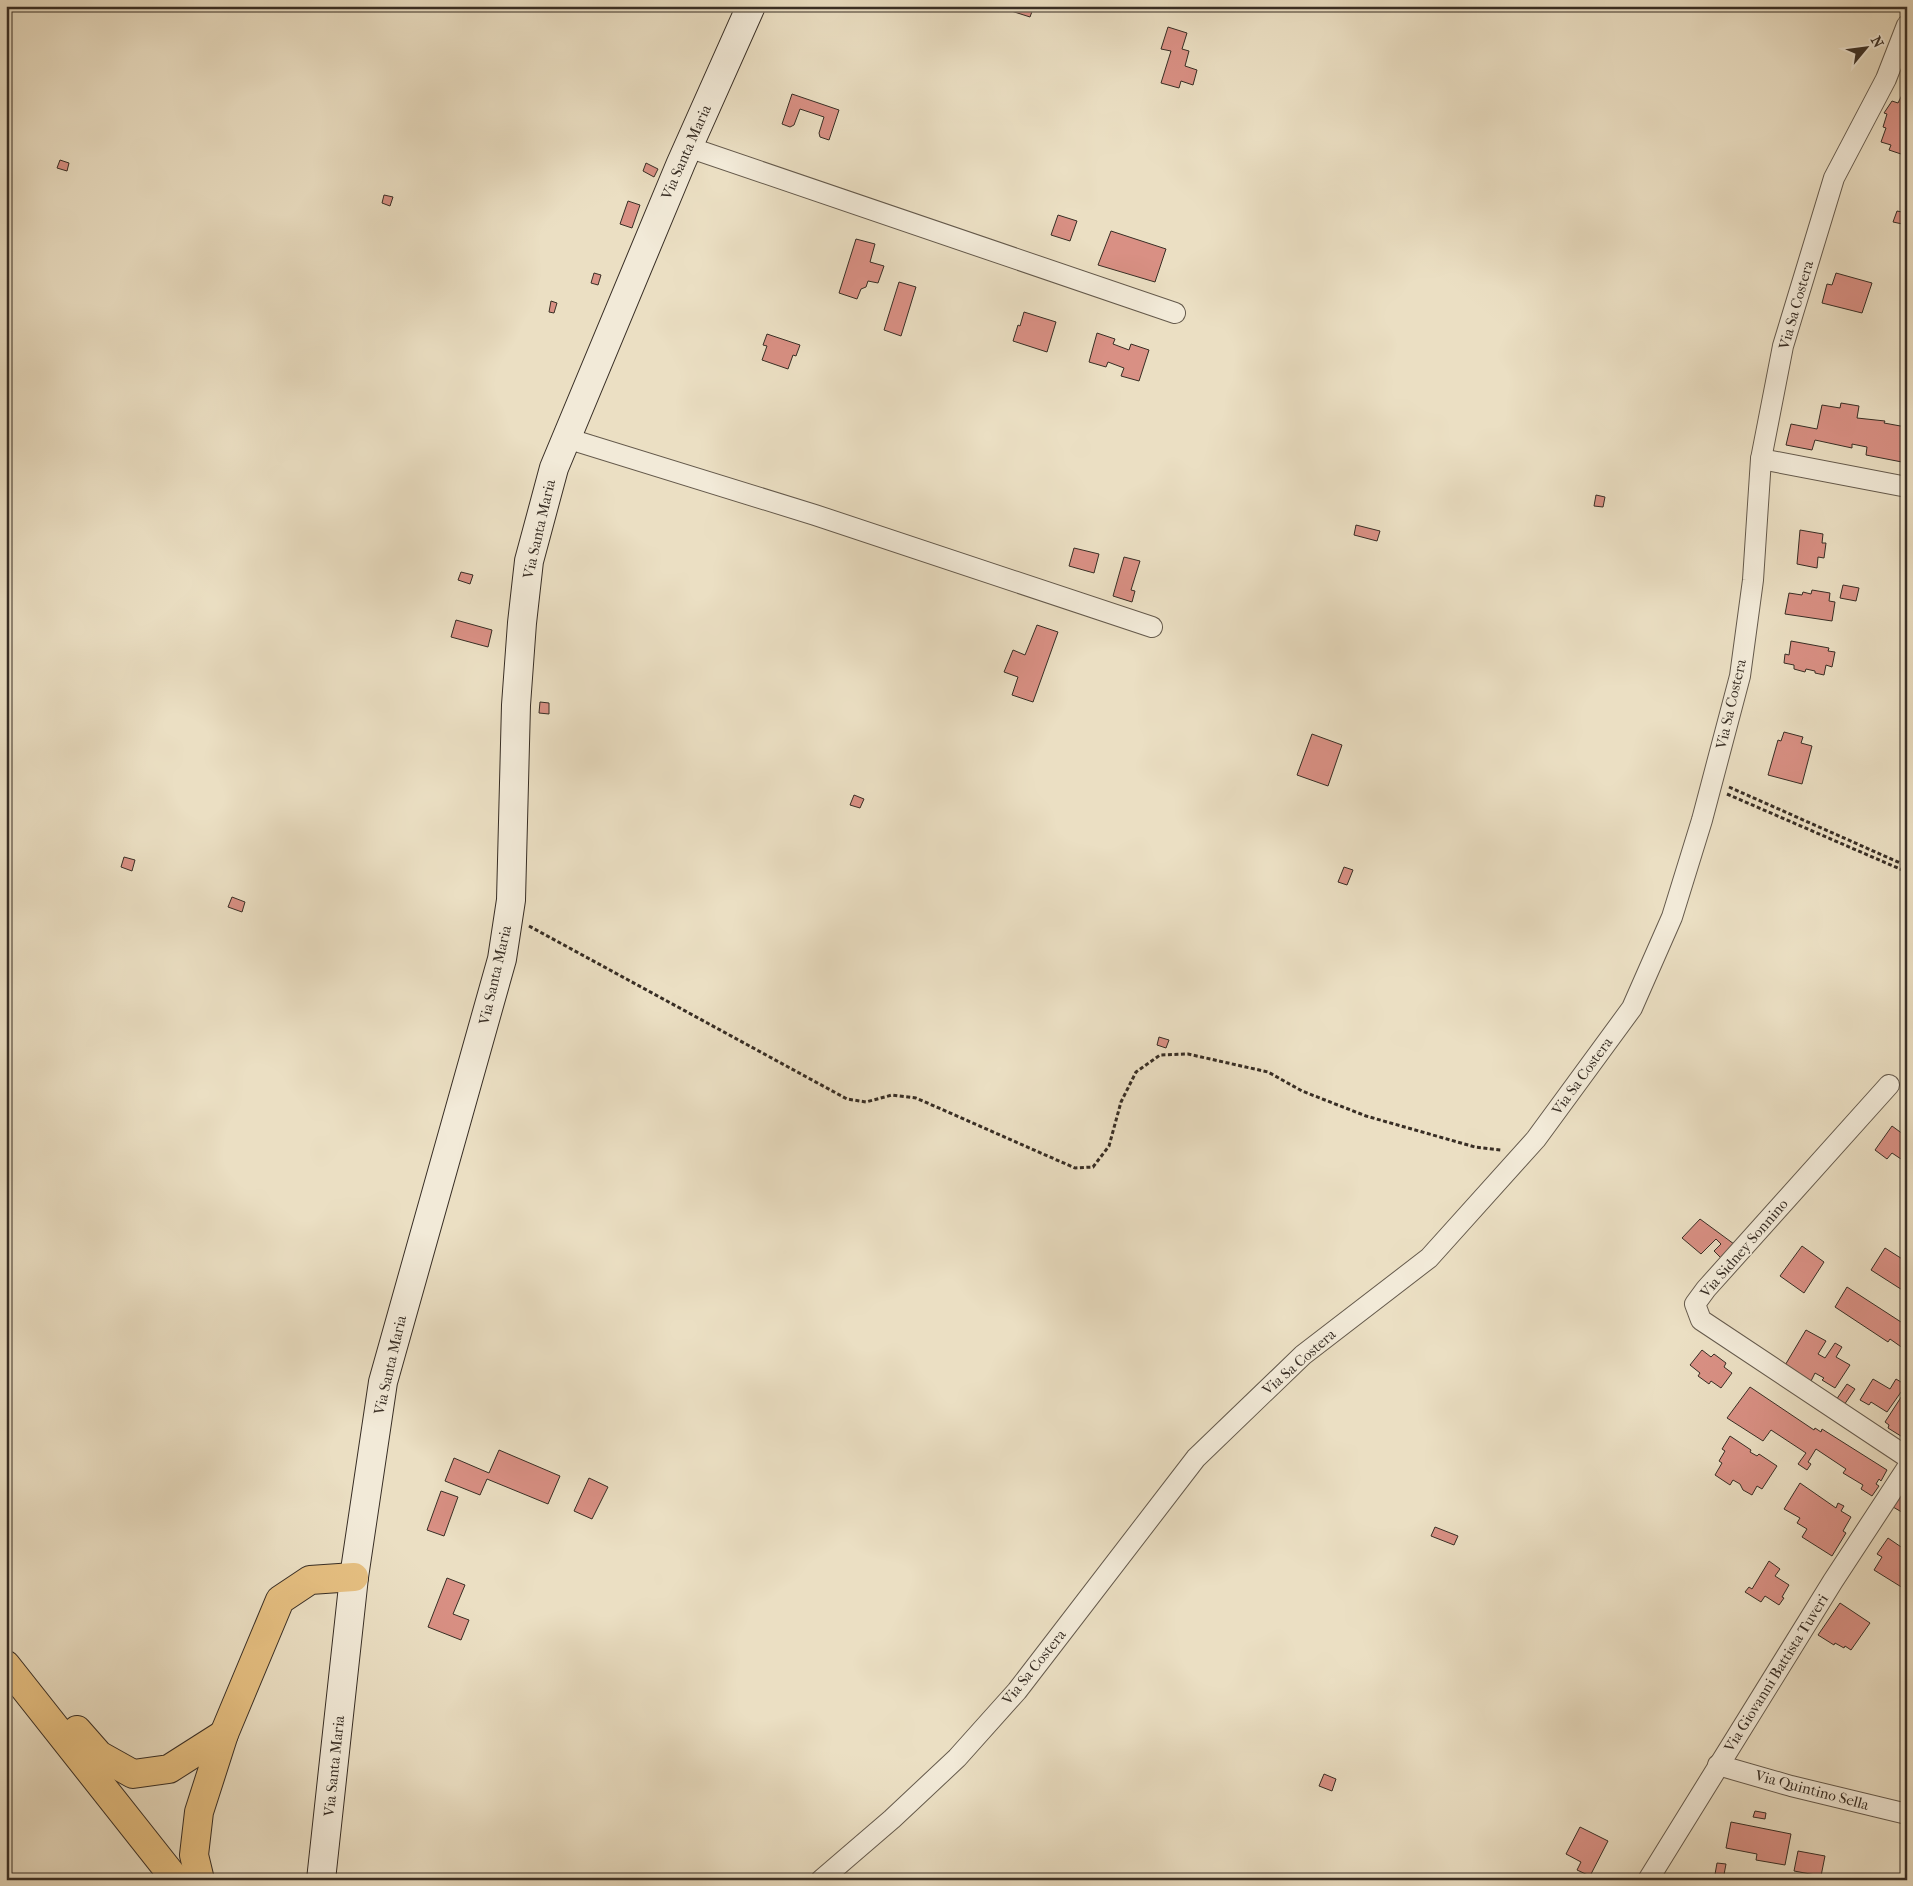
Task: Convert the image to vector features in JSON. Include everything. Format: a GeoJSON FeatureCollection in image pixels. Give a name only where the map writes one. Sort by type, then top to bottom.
{"type":"FeatureCollection","features":[{"type":"Feature","properties":{"kind":"main road"},"geometry":{"type":"LineString","coordinates":[[200,1880],[194,1855],[199,1812],[224,1734],[280,1600],[310,1580],[354,1577]]}},
{"type":"Feature","properties":{"kind":"main road"},"geometry":{"type":"LineString","coordinates":[[6,1662],[31,1680],[99,1755],[133,1774],[169,1769],[224,1734]]}},
{"type":"Feature","properties":{"kind":"main road"},"geometry":{"type":"LineString","coordinates":[[6,1665],[176,1880]]}},
{"type":"Feature","properties":{"kind":"street","name":"Via Santa Maria"},"geometry":{"type":"LineString","coordinates":[[321,1880],[354,1577],[383,1382],[502,958],[509,915],[516,705],[528,570],[554,468],[688,147],[751,6]]}},
{"type":"Feature","properties":{"kind":"street","name":"Via Sa Costera"},"geometry":{"type":"LineString","coordinates":[[821,1880],[892,1819],[957,1758],[1017,1691],[1196,1458],[1304,1355],[1429,1258],[1536,1139],[1632,1008],[1672,917],[1712,783],[1740,676],[1753,580],[1761,459],[1783,346],[1834,178],[1886,79],[1907,25]]}},
{"type":"Feature","properties":{"kind":"street"},"geometry":{"type":"LineString","coordinates":[[688,147],[1175,314]]}},
{"type":"Feature","properties":{"kind":"street"},"geometry":{"type":"LineString","coordinates":[[566,438],[815,515],[1152,627]]}},
{"type":"Feature","properties":{"kind":"street"},"geometry":{"type":"LineString","coordinates":[[1761,459],[1907,487]]}},
{"type":"Feature","properties":{"kind":"street","name":"Via Sidney Sonnino"},"geometry":{"type":"LineString","coordinates":[[1889,1086],[1695,1304],[1701,1320],[1907,1457]]}},
{"type":"Feature","properties":{"kind":"street","name":"Via Giovanni Battista Tuveri"},"geometry":{"type":"LineString","coordinates":[[1648,1880],[1718,1765],[1907,1468]]}},
{"type":"Feature","properties":{"kind":"street","name":"Via Quintino Sella"},"geometry":{"type":"LineString","coordinates":[[1718,1765],[1791,1786],[1907,1814]]}},
{"type":"Feature","properties":{"kind":"path"},"geometry":{"type":"LineString","coordinates":[[1712,783],[1907,866]]}},
{"type":"Feature","properties":{"kind":"path"},"geometry":{"type":"LineString","coordinates":[[1712,783],[1907,872]]}},
{"type":"Feature","properties":{"kind":"path"},"geometry":{"type":"LineString","coordinates":[[509,915],[847,1099],[866,1102],[892,1095],[916,1098],[1076,1168],[1093,1168],[1108,1146],[1121,1102],[1136,1072],[1160,1055],[1188,1054],[1268,1072],[1302,1091],[1366,1116],[1475,1147],[1525,1152]]}},
{"type":"Feature","properties":{"kind":"building"},"geometry":{"type":"Polygon","coordinates":[[[1006,6],[1034,6],[1030,17],[1005,9],[1006,6]]]}},
{"type":"Feature","properties":{"kind":"building"},"geometry":{"type":"Polygon","coordinates":[[[1168,27],[1187,33],[1182,49],[1189,51],[1185,66],[1197,70],[1193,85],[1181,81],[1179,88],[1161,83],[1171,51],[1161,49],[1168,27]]]}},
{"type":"Feature","properties":{"kind":"building"},"geometry":{"type":"Polygon","coordinates":[[[792,94],[839,110],[829,140],[820,137],[819,133],[824,117],[800,109],[794,125],[790,127],[782,124],[792,94]]]}},
{"type":"Feature","properties":{"kind":"building"},"geometry":{"type":"Polygon","coordinates":[[[1902,95],[1907,97],[1907,156],[1889,150],[1891,145],[1881,142],[1886,128],[1883,127],[1887,114],[1884,113],[1892,101],[1898,103],[1902,95]]]}},
{"type":"Feature","properties":{"kind":"building"},"geometry":{"type":"Polygon","coordinates":[[[60,160],[69,163],[67,171],[57,168],[60,160]]]}},
{"type":"Feature","properties":{"kind":"building"},"geometry":{"type":"Polygon","coordinates":[[[646,163],[658,169],[654,177],[643,171],[646,163]]]}},
{"type":"Feature","properties":{"kind":"building"},"geometry":{"type":"Polygon","coordinates":[[[384,195],[393,197],[390,206],[382,203],[384,195]]]}},
{"type":"Feature","properties":{"kind":"building"},"geometry":{"type":"Polygon","coordinates":[[[628,201],[640,205],[632,228],[620,224],[628,201]]]}},
{"type":"Feature","properties":{"kind":"building"},"geometry":{"type":"Polygon","coordinates":[[[1897,211],[1907,213],[1907,225],[1893,222],[1897,211]]]}},
{"type":"Feature","properties":{"kind":"building"},"geometry":{"type":"Polygon","coordinates":[[[1058,215],[1077,221],[1070,241],[1051,235],[1058,215]]]}},
{"type":"Feature","properties":{"kind":"building"},"geometry":{"type":"Polygon","coordinates":[[[1111,231],[1166,249],[1155,282],[1098,265],[1111,231]]]}},
{"type":"Feature","properties":{"kind":"building"},"geometry":{"type":"Polygon","coordinates":[[[856,239],[875,244],[870,262],[884,266],[878,283],[868,281],[866,287],[861,289],[857,299],[839,293],[856,239]]]}},
{"type":"Feature","properties":{"kind":"building"},"geometry":{"type":"Polygon","coordinates":[[[594,273],[601,275],[598,285],[591,283],[594,273]]]}},
{"type":"Feature","properties":{"kind":"building"},"geometry":{"type":"Polygon","coordinates":[[[1836,273],[1872,283],[1862,313],[1822,303],[1827,284],[1832,285],[1836,273]]]}},
{"type":"Feature","properties":{"kind":"building"},"geometry":{"type":"Polygon","coordinates":[[[899,282],[916,287],[901,336],[884,330],[899,282]]]}},
{"type":"Feature","properties":{"kind":"building"},"geometry":{"type":"Polygon","coordinates":[[[551,301],[557,303],[554,313],[549,312],[551,301]]]}},
{"type":"Feature","properties":{"kind":"building"},"geometry":{"type":"Polygon","coordinates":[[[1024,312],[1056,322],[1047,352],[1013,341],[1024,312]]]}},
{"type":"Feature","properties":{"kind":"building"},"geometry":{"type":"Polygon","coordinates":[[[1097,333],[1115,339],[1113,344],[1129,350],[1131,344],[1149,350],[1139,381],[1121,376],[1124,368],[1108,362],[1106,367],[1089,362],[1097,333]]]}},
{"type":"Feature","properties":{"kind":"building"},"geometry":{"type":"Polygon","coordinates":[[[767,334],[800,345],[796,356],[793,355],[788,369],[762,360],[767,346],[763,345],[767,334]]]}},
{"type":"Feature","properties":{"kind":"building"},"geometry":{"type":"Polygon","coordinates":[[[1841,403],[1859,406],[1857,418],[1885,421],[1884,423],[1906,427],[1907,463],[1866,455],[1867,447],[1852,444],[1852,448],[1815,440],[1812,450],[1786,445],[1791,424],[1817,429],[1822,405],[1840,408],[1841,403]]]}},
{"type":"Feature","properties":{"kind":"building"},"geometry":{"type":"Polygon","coordinates":[[[1596,495],[1605,497],[1603,507],[1594,506],[1596,495]]]}},
{"type":"Feature","properties":{"kind":"building"},"geometry":{"type":"Polygon","coordinates":[[[1356,525],[1380,531],[1377,541],[1354,535],[1356,525]]]}},
{"type":"Feature","properties":{"kind":"building"},"geometry":{"type":"Polygon","coordinates":[[[1800,530],[1823,534],[1822,543],[1826,543],[1824,558],[1818,557],[1817,568],[1797,564],[1800,530]]]}},
{"type":"Feature","properties":{"kind":"building"},"geometry":{"type":"Polygon","coordinates":[[[1074,548],[1099,554],[1094,573],[1069,566],[1074,548]]]}},
{"type":"Feature","properties":{"kind":"building"},"geometry":{"type":"Polygon","coordinates":[[[1124,557],[1140,561],[1131,590],[1135,591],[1132,602],[1113,596],[1124,557]]]}},
{"type":"Feature","properties":{"kind":"building"},"geometry":{"type":"Polygon","coordinates":[[[461,572],[473,575],[470,584],[458,580],[461,572]]]}},
{"type":"Feature","properties":{"kind":"building"},"geometry":{"type":"Polygon","coordinates":[[[1843,585],[1859,588],[1856,601],[1840,598],[1843,585]]]}},
{"type":"Feature","properties":{"kind":"building"},"geometry":{"type":"Polygon","coordinates":[[[1812,590],[1830,593],[1829,601],[1835,602],[1832,621],[1785,614],[1789,593],[1802,595],[1803,592],[1811,594],[1812,590]]]}},
{"type":"Feature","properties":{"kind":"building"},"geometry":{"type":"Polygon","coordinates":[[[456,620],[492,630],[488,647],[451,637],[456,620]]]}},
{"type":"Feature","properties":{"kind":"building"},"geometry":{"type":"Polygon","coordinates":[[[1037,625],[1058,632],[1033,702],[1012,695],[1018,677],[1004,672],[1013,650],[1025,655],[1037,625]]]}},
{"type":"Feature","properties":{"kind":"building"},"geometry":{"type":"Polygon","coordinates":[[[1791,641],[1829,648],[1828,651],[1835,652],[1832,667],[1826,665],[1824,675],[1806,669],[1805,672],[1794,669],[1794,665],[1784,663],[1785,654],[1789,655],[1791,641]]]}},
{"type":"Feature","properties":{"kind":"building"},"geometry":{"type":"Polygon","coordinates":[[[540,702],[549,703],[549,714],[539,713],[540,702]]]}},
{"type":"Feature","properties":{"kind":"building"},"geometry":{"type":"Polygon","coordinates":[[[1784,732],[1803,737],[1801,743],[1812,746],[1802,784],[1768,775],[1778,740],[1781,741],[1784,732]]]}},
{"type":"Feature","properties":{"kind":"building"},"geometry":{"type":"Polygon","coordinates":[[[1312,734],[1342,745],[1328,786],[1297,775],[1312,734]]]}},
{"type":"Feature","properties":{"kind":"building"},"geometry":{"type":"Polygon","coordinates":[[[854,795],[864,799],[860,808],[850,805],[854,795]]]}},
{"type":"Feature","properties":{"kind":"building"},"geometry":{"type":"Polygon","coordinates":[[[124,857],[135,860],[132,871],[121,867],[124,857]]]}},
{"type":"Feature","properties":{"kind":"building"},"geometry":{"type":"Polygon","coordinates":[[[1344,867],[1353,870],[1347,885],[1338,882],[1344,867]]]}},
{"type":"Feature","properties":{"kind":"building"},"geometry":{"type":"Polygon","coordinates":[[[232,897],[245,902],[242,912],[228,907],[232,897]]]}},
{"type":"Feature","properties":{"kind":"building"},"geometry":{"type":"Polygon","coordinates":[[[1159,1037],[1169,1040],[1166,1048],[1157,1045],[1159,1037]]]}},
{"type":"Feature","properties":{"kind":"building"},"geometry":{"type":"Polygon","coordinates":[[[1892,1126],[1907,1137],[1907,1163],[1892,1153],[1887,1159],[1875,1150],[1892,1126]]]}},
{"type":"Feature","properties":{"kind":"building"},"geometry":{"type":"Polygon","coordinates":[[[1700,1219],[1734,1244],[1721,1258],[1714,1251],[1721,1244],[1716,1239],[1701,1254],[1682,1238],[1700,1219]]]}},
{"type":"Feature","properties":{"kind":"building"},"geometry":{"type":"Polygon","coordinates":[[[1802,1246],[1824,1262],[1804,1293],[1780,1276],[1802,1246]]]}},
{"type":"Feature","properties":{"kind":"building"},"geometry":{"type":"Polygon","coordinates":[[[1885,1248],[1907,1262],[1907,1293],[1871,1270],[1885,1248]]]}},
{"type":"Feature","properties":{"kind":"building"},"geometry":{"type":"Polygon","coordinates":[[[1847,1287],[1901,1322],[1903,1320],[1907,1323],[1907,1351],[1890,1339],[1888,1342],[1835,1307],[1847,1287]]]}},
{"type":"Feature","properties":{"kind":"building"},"geometry":{"type":"Polygon","coordinates":[[[1806,1330],[1826,1341],[1818,1354],[1825,1358],[1835,1343],[1842,1347],[1836,1357],[1850,1365],[1835,1388],[1815,1373],[1810,1383],[1784,1367],[1806,1330]]]}},
{"type":"Feature","properties":{"kind":"building"},"geometry":{"type":"Polygon","coordinates":[[[1702,1350],[1711,1357],[1714,1354],[1726,1363],[1724,1367],[1732,1373],[1721,1388],[1711,1381],[1709,1384],[1698,1376],[1700,1373],[1690,1365],[1702,1350]]]}},
{"type":"Feature","properties":{"kind":"building"},"geometry":{"type":"Polygon","coordinates":[[[1873,1379],[1890,1389],[1896,1379],[1906,1385],[1887,1412],[1871,1402],[1869,1405],[1860,1400],[1873,1379]]]}},
{"type":"Feature","properties":{"kind":"building"},"geometry":{"type":"Polygon","coordinates":[[[1847,1384],[1855,1389],[1844,1405],[1836,1400],[1847,1384]]]}},
{"type":"Feature","properties":{"kind":"building"},"geometry":{"type":"Polygon","coordinates":[[[1750,1387],[1814,1430],[1815,1428],[1821,1432],[1822,1429],[1887,1470],[1881,1481],[1879,1479],[1876,1484],[1879,1486],[1872,1496],[1861,1489],[1863,1485],[1843,1473],[1846,1469],[1816,1449],[1808,1462],[1811,1464],[1807,1470],[1798,1464],[1806,1453],[1771,1430],[1763,1441],[1727,1418],[1750,1387]]]}},
{"type":"Feature","properties":{"kind":"building"},"geometry":{"type":"Polygon","coordinates":[[[1907,1388],[1907,1433],[1904,1438],[1888,1428],[1889,1425],[1885,1422],[1907,1388]]]}},
{"type":"Feature","properties":{"kind":"building"},"geometry":{"type":"Polygon","coordinates":[[[1730,1436],[1751,1450],[1750,1452],[1757,1456],[1759,1454],[1777,1466],[1762,1489],[1757,1486],[1752,1495],[1743,1490],[1740,1484],[1733,1480],[1730,1485],[1715,1475],[1722,1463],[1719,1461],[1725,1451],[1722,1449],[1730,1436]]]}},
{"type":"Feature","properties":{"kind":"building"},"geometry":{"type":"Polygon","coordinates":[[[499,1450],[560,1476],[548,1504],[487,1479],[480,1495],[445,1481],[454,1458],[489,1473],[499,1450]]]}},
{"type":"Feature","properties":{"kind":"building"},"geometry":{"type":"Polygon","coordinates":[[[589,1478],[608,1487],[592,1519],[574,1511],[589,1478]]]}},
{"type":"Feature","properties":{"kind":"building"},"geometry":{"type":"Polygon","coordinates":[[[1800,1483],[1836,1508],[1838,1503],[1844,1506],[1841,1511],[1851,1517],[1843,1531],[1846,1533],[1832,1556],[1802,1537],[1807,1529],[1797,1523],[1800,1518],[1784,1509],[1800,1483]]]}},
{"type":"Feature","properties":{"kind":"building"},"geometry":{"type":"Polygon","coordinates":[[[1907,1486],[1907,1515],[1893,1507],[1907,1486]]]}},
{"type":"Feature","properties":{"kind":"building"},"geometry":{"type":"Polygon","coordinates":[[[441,1491],[458,1497],[444,1536],[427,1530],[441,1491]]]}},
{"type":"Feature","properties":{"kind":"building"},"geometry":{"type":"Polygon","coordinates":[[[1435,1527],[1458,1536],[1454,1545],[1431,1536],[1435,1527]]]}},
{"type":"Feature","properties":{"kind":"building"},"geometry":{"type":"Polygon","coordinates":[[[1888,1538],[1907,1551],[1907,1582],[1903,1588],[1874,1570],[1882,1557],[1877,1554],[1888,1538]]]}},
{"type":"Feature","properties":{"kind":"building"},"geometry":{"type":"Polygon","coordinates":[[[1769,1561],[1780,1569],[1775,1576],[1789,1585],[1779,1605],[1765,1596],[1761,1602],[1745,1592],[1749,1587],[1752,1589],[1769,1561]]]}},
{"type":"Feature","properties":{"kind":"building"},"geometry":{"type":"Polygon","coordinates":[[[447,1578],[465,1585],[453,1614],[469,1620],[461,1640],[428,1627],[447,1578]]]}},
{"type":"Feature","properties":{"kind":"building"},"geometry":{"type":"Polygon","coordinates":[[[1840,1603],[1870,1623],[1851,1650],[1835,1643],[1834,1645],[1818,1635],[1840,1603]]]}},
{"type":"Feature","properties":{"kind":"building"},"geometry":{"type":"Polygon","coordinates":[[[1324,1774],[1336,1779],[1332,1791],[1319,1786],[1324,1774]]]}},
{"type":"Feature","properties":{"kind":"building"},"geometry":{"type":"Polygon","coordinates":[[[1755,1811],[1766,1813],[1765,1819],[1753,1817],[1755,1811]]]}},
{"type":"Feature","properties":{"kind":"building"},"geometry":{"type":"Polygon","coordinates":[[[1731,1822],[1791,1834],[1785,1865],[1756,1860],[1757,1854],[1726,1848],[1731,1822]]]}},
{"type":"Feature","properties":{"kind":"building"},"geometry":{"type":"Polygon","coordinates":[[[1580,1827],[1608,1841],[1590,1876],[1577,1870],[1581,1862],[1566,1854],[1580,1827]]]}},
{"type":"Feature","properties":{"kind":"building"},"geometry":{"type":"Polygon","coordinates":[[[1798,1851],[1825,1856],[1821,1876],[1794,1871],[1798,1851]]]}},
{"type":"Feature","properties":{"kind":"building"},"geometry":{"type":"Polygon","coordinates":[[[1717,1863],[1726,1864],[1723,1880],[1714,1880],[1717,1863]]]}}]}
